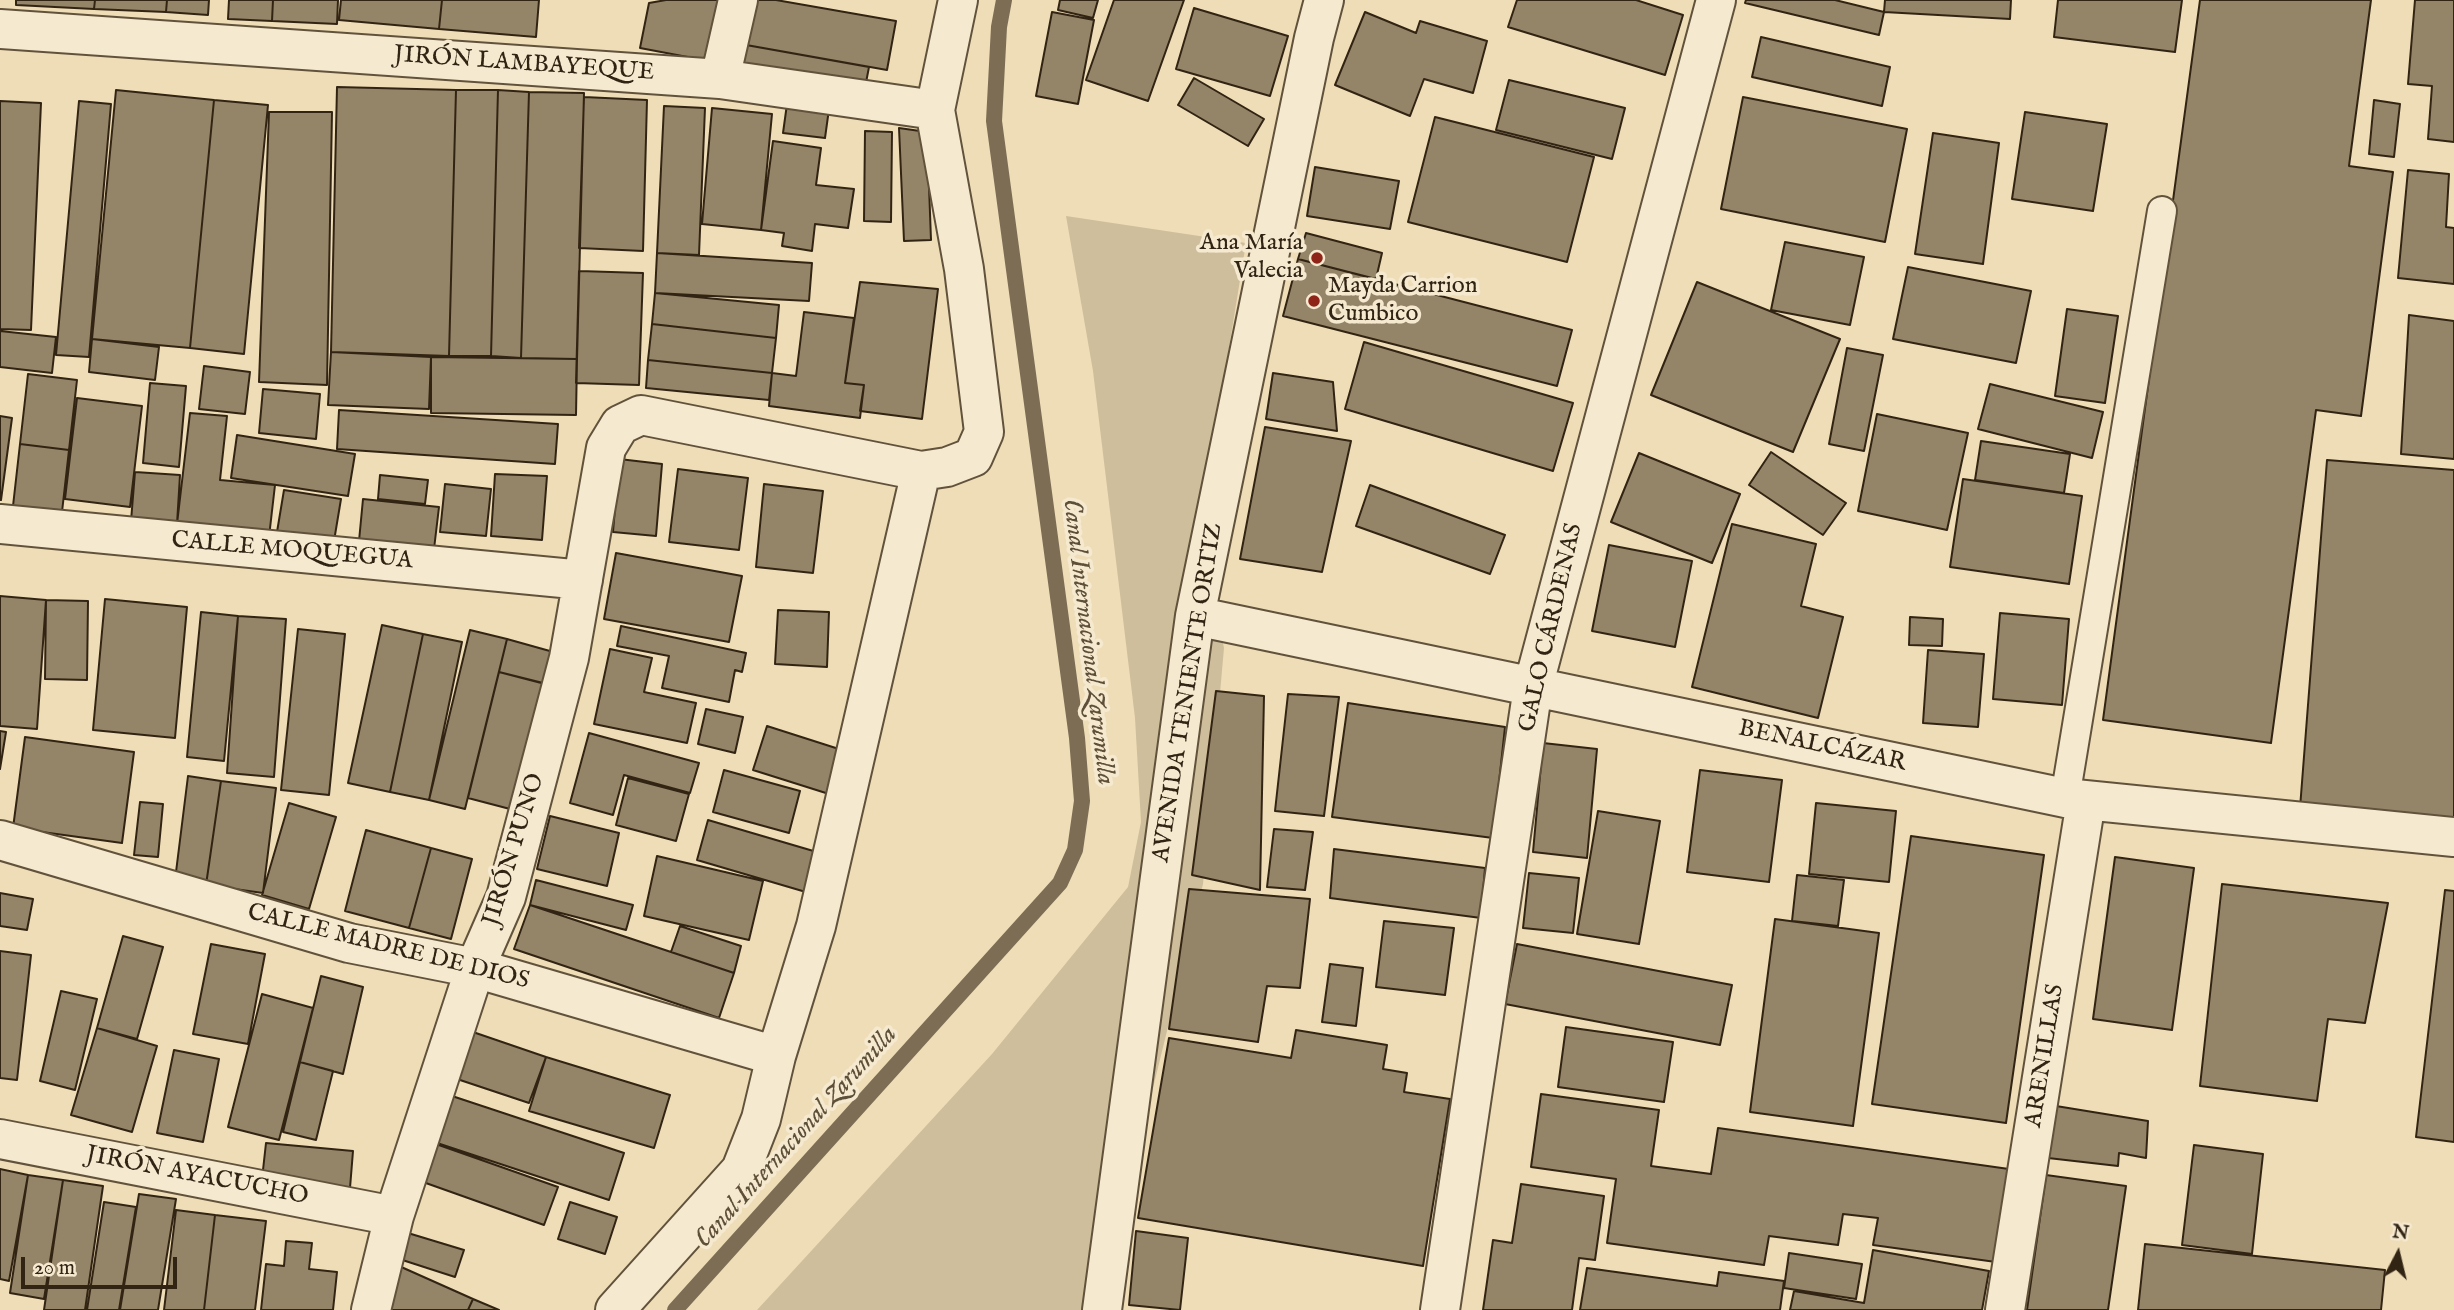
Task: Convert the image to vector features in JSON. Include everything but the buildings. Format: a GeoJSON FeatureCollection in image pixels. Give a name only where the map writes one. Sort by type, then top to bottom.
{"type":"FeatureCollection","features":[{"type":"Feature","properties":{"kind":"street"},"geometry":{"type":"LineString","coordinates":[[719,79],[738,0]]}},
{"type":"Feature","properties":{"kind":"street"},"geometry":{"type":"LineString","coordinates":[[615,1310],[741,1170],[761,1119],[776,1056],[816,926],[920,471],[947,467],[973,457],[984,432],[964,269],[935,110],[958,0]]}},
{"type":"Feature","properties":{"kind":"street","name":"AVENIDA TENIENTE ORTIZ"},"geometry":{"type":"LineString","coordinates":[[1102,1310],[1195,616],[1324,0]]}},
{"type":"Feature","properties":{"kind":"street","name":"GALO CÁRDENAS"},"geometry":{"type":"LineString","coordinates":[[1440,1310],[1533,687],[1716,0]]}},
{"type":"Feature","properties":{"kind":"street","name":"JIRÓN LAMBAYEQUE"},"geometry":{"type":"LineString","coordinates":[[0,29],[719,79],[935,110]]}},
{"type":"Feature","properties":{"kind":"street","name":"JIRÓN PUNO"},"geometry":{"type":"LineString","coordinates":[[371,1310],[394,1216],[475,968],[506,897],[569,658],[606,448],[620,425],[641,415],[920,471]]}},
{"type":"Feature","properties":{"kind":"street","name":"CALLE MOQUEGUA"},"geometry":{"type":"LineString","coordinates":[[0,524],[583,580]]}},
{"type":"Feature","properties":{"kind":"street","name":"BENALCÁZAR"},"geometry":{"type":"LineString","coordinates":[[1195,616],[2076,799],[2454,837]]}},
{"type":"Feature","properties":{"kind":"street","name":"ARENILLAS"},"geometry":{"type":"LineString","coordinates":[[2005,1310],[2076,799]]}},
{"type":"Feature","properties":{"kind":"street","name":"CALLE MADRE DE DIOS"},"geometry":{"type":"LineString","coordinates":[[0,840],[349,943],[475,968],[776,1056]]}},
{"type":"Feature","properties":{"kind":"street","name":"JIRÓN AYACUCHO"},"geometry":{"type":"LineString","coordinates":[[0,1139],[394,1216]]}},
{"type":"Feature","properties":{"kind":"lane"},"geometry":{"type":"LineString","coordinates":[[2076,799],[2162,211]]}},
{"type":"Feature","properties":{"kind":"shaded area"},"geometry":{"type":"Polygon","coordinates":[[[1066,216],[1246,243],[1199,533],[1224,648],[1203,884],[1140,1141],[1099,1221],[1133,1227],[1117,1310],[757,1310],[992,1054],[1128,887],[1141,822],[1135,718],[1093,371],[1066,216]]]}},
{"type":"Feature","properties":{"kind":"waterway","name":"Canal Internacional Zarumilla"},"geometry":{"type":"LineString","coordinates":[[675,1310],[1060,883],[1075,850],[1082,801],[1077,738],[994,121],[999,27],[1004,0]]}},
{"type":"Feature","properties":{"kind":"place","name":"Ana María Valecia"},"geometry":{"type":"Point","coordinates":[1317,258]}},
{"type":"Feature","properties":{"kind":"place","name":"Mayda Carrion Cumbico"},"geometry":{"type":"Point","coordinates":[1314,301]}}]}
